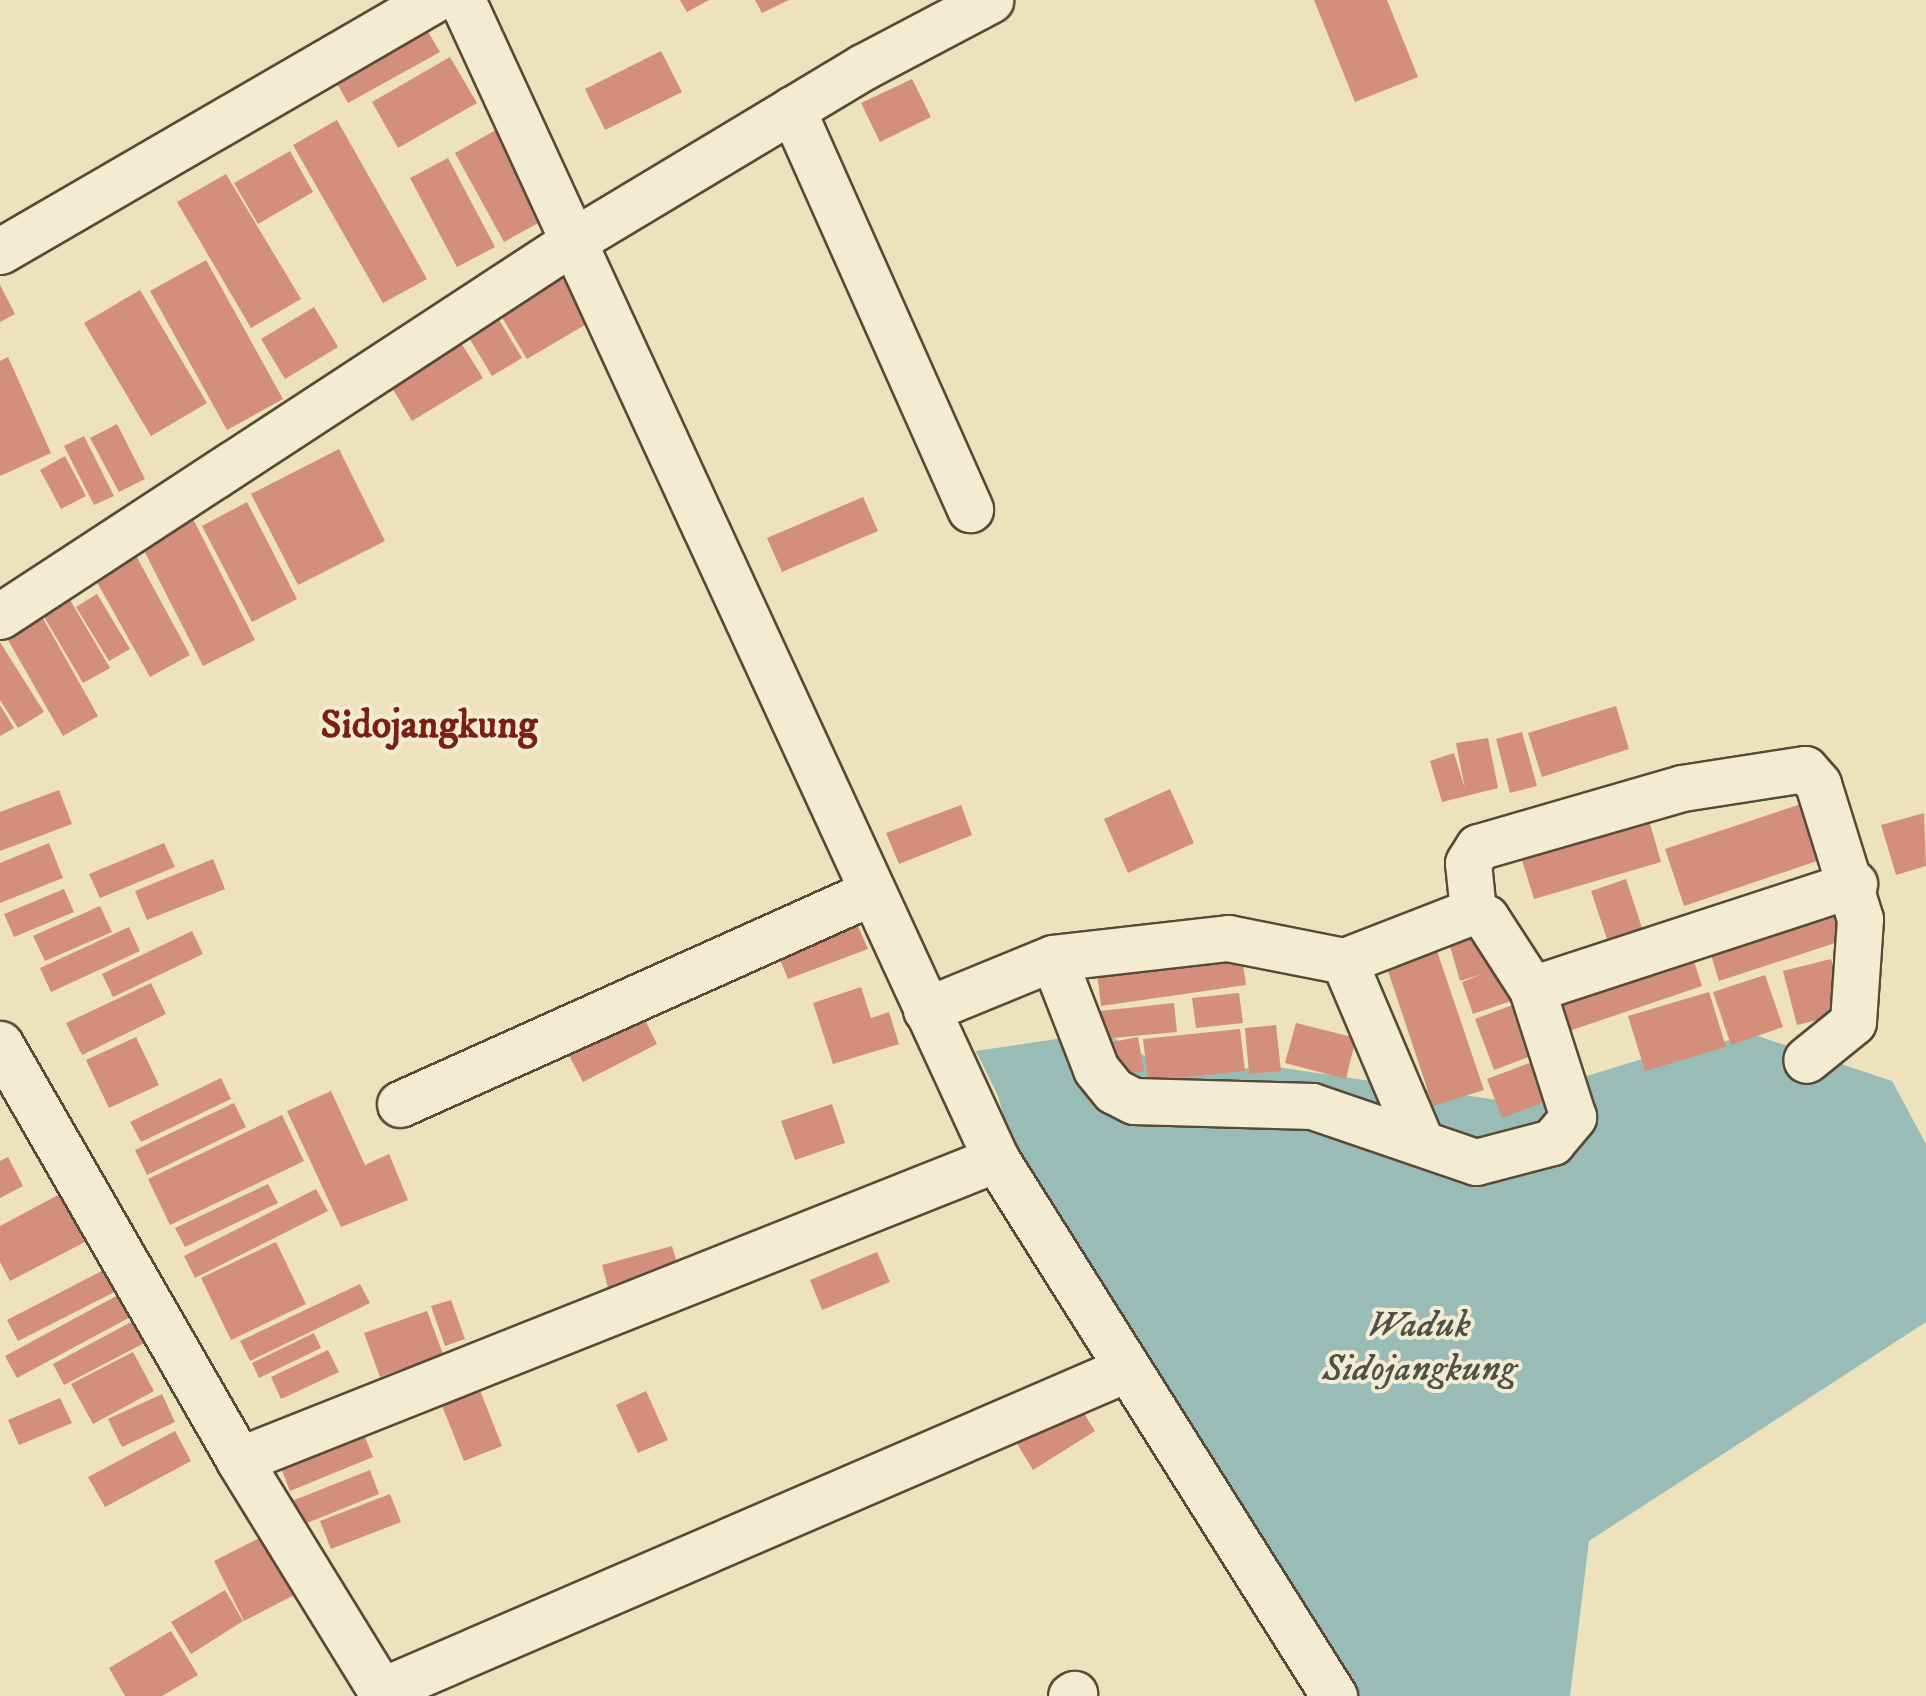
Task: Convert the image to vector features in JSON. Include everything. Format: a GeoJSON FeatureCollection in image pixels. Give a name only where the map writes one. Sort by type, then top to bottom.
{"type":"FeatureCollection","features":[{"type":"Feature","properties":{"kind":"street"},"geometry":{"type":"LineString","coordinates":[[0,250],[433,0]]}},
{"type":"Feature","properties":{"kind":"street"},"geometry":{"type":"LineString","coordinates":[[462,0],[996,1159],[1334,1696]]}},
{"type":"Feature","properties":{"kind":"street"},"geometry":{"type":"LineString","coordinates":[[0,616],[574,240],[792,109],[990,0]]}},
{"type":"Feature","properties":{"kind":"street"},"geometry":{"type":"LineString","coordinates":[[792,109],[970,509]]}},
{"type":"Feature","properties":{"kind":"street"},"geometry":{"type":"LineString","coordinates":[[1473,912],[1468,863],[1478,847],[1682,788],[1795,767],[1818,784],[1854,884],[1860,919],[1853,1022],[1806,1060]]}},
{"type":"Feature","properties":{"kind":"street"},"geometry":{"type":"LineString","coordinates":[[1532,989],[1854,884]]}},
{"type":"Feature","properties":{"kind":"street"},"geometry":{"type":"LineString","coordinates":[[400,1104],[872,892]]}},
{"type":"Feature","properties":{"kind":"street"},"geometry":{"type":"LineString","coordinates":[[926,1010],[1052,958],[1228,938],[1344,961],[1473,912],[1486,918],[1532,989],[1573,1117],[1564,1132],[1515,1157],[1476,1162],[1312,1106],[1124,1096],[1096,1069],[1052,958]]}},
{"type":"Feature","properties":{"kind":"street"},"geometry":{"type":"LineString","coordinates":[[1344,961],[1421,1142]]}},
{"type":"Feature","properties":{"kind":"street"},"geometry":{"type":"LineString","coordinates":[[0,1044],[239,1460],[383,1694],[1126,1369]]}},
{"type":"Feature","properties":{"kind":"street"},"geometry":{"type":"LineString","coordinates":[[239,1460],[996,1159]]}},
{"type":"Feature","properties":{"kind":"water","name":"Waduk Sidojangkung"},"geometry":{"type":"Polygon","coordinates":[[[1104,1032],[1170,1071],[1277,1067],[1504,1101],[1679,1048],[1758,1036],[1892,1081],[1926,1144],[1926,1322],[1589,1541],[1570,1696],[1341,1696],[1032,1218],[998,1096],[976,1051],[1104,1032]]]}},
{"type":"Feature","properties":{"kind":"building"},"geometry":{"type":"Polygon","coordinates":[[[680,0],[709,0],[687,12],[680,0]]]}},
{"type":"Feature","properties":{"kind":"building"},"geometry":{"type":"Polygon","coordinates":[[[755,0],[789,0],[762,13],[755,0]]]}},
{"type":"Feature","properties":{"kind":"building"},"geometry":{"type":"Polygon","coordinates":[[[1314,0],[1387,0],[1418,77],[1355,102],[1314,0]]]}},
{"type":"Feature","properties":{"kind":"building"},"geometry":{"type":"Polygon","coordinates":[[[421,20],[440,52],[348,103],[330,71],[421,20]]]}},
{"type":"Feature","properties":{"kind":"building"},"geometry":{"type":"Polygon","coordinates":[[[661,51],[682,92],[605,130],[585,89],[661,51]]]}},
{"type":"Feature","properties":{"kind":"building"},"geometry":{"type":"Polygon","coordinates":[[[450,57],[477,103],[398,148],[372,102],[450,57]]]}},
{"type":"Feature","properties":{"kind":"building"},"geometry":{"type":"Polygon","coordinates":[[[912,79],[931,117],[880,142],[861,103],[912,79]]]}},
{"type":"Feature","properties":{"kind":"building"},"geometry":{"type":"Polygon","coordinates":[[[337,120],[427,279],[383,303],[293,145],[337,120]]]}},
{"type":"Feature","properties":{"kind":"building"},"geometry":{"type":"Polygon","coordinates":[[[508,123],[558,212],[504,242],[455,153],[508,123]]]}},
{"type":"Feature","properties":{"kind":"building"},"geometry":{"type":"Polygon","coordinates":[[[290,151],[313,192],[258,224],[234,183],[290,151]]]}},
{"type":"Feature","properties":{"kind":"building"},"geometry":{"type":"Polygon","coordinates":[[[448,158],[495,247],[457,267],[410,178],[448,158]]]}},
{"type":"Feature","properties":{"kind":"building"},"geometry":{"type":"Polygon","coordinates":[[[226,174],[301,299],[251,328],[177,202],[226,174]]]}},
{"type":"Feature","properties":{"kind":"building"},"geometry":{"type":"Polygon","coordinates":[[[560,259],[595,319],[527,359],[491,299],[560,259]]]}},
{"type":"Feature","properties":{"kind":"building"},"geometry":{"type":"Polygon","coordinates":[[[206,260],[283,399],[227,430],[150,291],[206,260]]]}},
{"type":"Feature","properties":{"kind":"building"},"geometry":{"type":"Polygon","coordinates":[[[0,285],[15,314],[0,322],[0,285]]]}},
{"type":"Feature","properties":{"kind":"building"},"geometry":{"type":"Polygon","coordinates":[[[140,290],[207,403],[151,436],[84,323],[140,290]]]}},
{"type":"Feature","properties":{"kind":"building"},"geometry":{"type":"Polygon","coordinates":[[[314,307],[338,347],[285,379],[261,339],[314,307]]]}},
{"type":"Feature","properties":{"kind":"building"},"geometry":{"type":"Polygon","coordinates":[[[495,313],[522,358],[492,376],[465,331],[495,313]]]}},
{"type":"Feature","properties":{"kind":"building"},"geometry":{"type":"Polygon","coordinates":[[[458,338],[483,378],[412,421],[388,381],[458,338]]]}},
{"type":"Feature","properties":{"kind":"building"},"geometry":{"type":"Polygon","coordinates":[[[8,357],[51,453],[0,476],[0,361],[8,357]]]}},
{"type":"Feature","properties":{"kind":"building"},"geometry":{"type":"Polygon","coordinates":[[[117,424],[145,479],[119,492],[90,438],[117,424]]]}},
{"type":"Feature","properties":{"kind":"building"},"geometry":{"type":"Polygon","coordinates":[[[84,436],[114,496],[94,505],[64,446],[84,436]]]}},
{"type":"Feature","properties":{"kind":"building"},"geometry":{"type":"Polygon","coordinates":[[[339,449],[385,541],[298,585],[251,494],[339,449]]]}},
{"type":"Feature","properties":{"kind":"building"},"geometry":{"type":"Polygon","coordinates":[[[65,456],[86,496],[61,509],[40,470],[65,456]]]}},
{"type":"Feature","properties":{"kind":"building"},"geometry":{"type":"Polygon","coordinates":[[[863,497],[878,531],[782,572],[767,538],[863,497]]]}},
{"type":"Feature","properties":{"kind":"building"},"geometry":{"type":"Polygon","coordinates":[[[247,502],[297,599],[252,622],[202,526],[247,502]]]}},
{"type":"Feature","properties":{"kind":"building"},"geometry":{"type":"Polygon","coordinates":[[[189,511],[255,640],[203,666],[137,537],[189,511]]]}},
{"type":"Feature","properties":{"kind":"building"},"geometry":{"type":"Polygon","coordinates":[[[134,552],[190,655],[150,677],[93,575],[134,552]]]}},
{"type":"Feature","properties":{"kind":"building"},"geometry":{"type":"Polygon","coordinates":[[[97,594],[130,649],[109,661],[76,607],[97,594]]]}},
{"type":"Feature","properties":{"kind":"building"},"geometry":{"type":"Polygon","coordinates":[[[70,600],[110,668],[83,683],[43,615],[70,600]]]}},
{"type":"Feature","properties":{"kind":"building"},"geometry":{"type":"Polygon","coordinates":[[[40,613],[98,716],[63,736],[4,633],[40,613]]]}},
{"type":"Feature","properties":{"kind":"building"},"geometry":{"type":"Polygon","coordinates":[[[0,642],[44,712],[18,728],[0,700],[0,642]]]}},
{"type":"Feature","properties":{"kind":"building"},"geometry":{"type":"Polygon","coordinates":[[[0,705],[14,728],[0,736],[0,705]]]}},
{"type":"Feature","properties":{"kind":"building"},"geometry":{"type":"Polygon","coordinates":[[[1616,706],[1629,749],[1542,777],[1528,733],[1616,706]]]}},
{"type":"Feature","properties":{"kind":"building"},"geometry":{"type":"Polygon","coordinates":[[[1522,732],[1537,786],[1510,793],[1496,739],[1522,732]]]}},
{"type":"Feature","properties":{"kind":"building"},"geometry":{"type":"Polygon","coordinates":[[[1488,738],[1498,788],[1442,802],[1430,761],[1454,753],[1465,789],[1456,743],[1488,738]]]}},
{"type":"Feature","properties":{"kind":"building"},"geometry":{"type":"Polygon","coordinates":[[[1170,789],[1194,843],[1128,873],[1104,819],[1170,789]]]}},
{"type":"Feature","properties":{"kind":"building"},"geometry":{"type":"Polygon","coordinates":[[[59,790],[72,824],[0,851],[0,812],[59,790]]]}},
{"type":"Feature","properties":{"kind":"building"},"geometry":{"type":"Polygon","coordinates":[[[1807,802],[1826,858],[1684,906],[1665,849],[1807,802]]]}},
{"type":"Feature","properties":{"kind":"building"},"geometry":{"type":"Polygon","coordinates":[[[961,805],[972,835],[899,864],[886,833],[961,805]]]}},
{"type":"Feature","properties":{"kind":"building"},"geometry":{"type":"Polygon","coordinates":[[[1924,813],[1926,866],[1896,875],[1881,825],[1924,813]]]}},
{"type":"Feature","properties":{"kind":"building"},"geometry":{"type":"Polygon","coordinates":[[[1649,820],[1661,862],[1534,899],[1521,857],[1649,820]]]}},
{"type":"Feature","properties":{"kind":"building"},"geometry":{"type":"Polygon","coordinates":[[[49,843],[63,878],[0,903],[0,863],[49,843]]]}},
{"type":"Feature","properties":{"kind":"building"},"geometry":{"type":"Polygon","coordinates":[[[164,843],[175,867],[100,898],[89,874],[164,843]]]}},
{"type":"Feature","properties":{"kind":"building"},"geometry":{"type":"Polygon","coordinates":[[[213,859],[225,889],[147,920],[135,891],[213,859]]]}},
{"type":"Feature","properties":{"kind":"building"},"geometry":{"type":"Polygon","coordinates":[[[1626,879],[1642,928],[1607,939],[1591,891],[1626,879]]]}},
{"type":"Feature","properties":{"kind":"building"},"geometry":{"type":"Polygon","coordinates":[[[64,889],[74,912],[14,937],[4,914],[64,889]]]}},
{"type":"Feature","properties":{"kind":"building"},"geometry":{"type":"Polygon","coordinates":[[[1834,900],[1847,939],[1719,981],[1707,942],[1834,900]]]}},
{"type":"Feature","properties":{"kind":"building"},"geometry":{"type":"Polygon","coordinates":[[[100,906],[112,932],[45,961],[33,936],[100,906]]]}},
{"type":"Feature","properties":{"kind":"building"},"geometry":{"type":"Polygon","coordinates":[[[855,919],[868,949],[788,979],[776,950],[855,919]]]}},
{"type":"Feature","properties":{"kind":"building"},"geometry":{"type":"Polygon","coordinates":[[[129,927],[140,951],[51,992],[40,968],[129,927]]]}},
{"type":"Feature","properties":{"kind":"building"},"geometry":{"type":"Polygon","coordinates":[[[192,931],[203,954],[113,997],[102,974],[192,931]]]}},
{"type":"Feature","properties":{"kind":"building"},"geometry":{"type":"Polygon","coordinates":[[[1488,934],[1523,997],[1473,1014],[1462,982],[1483,974],[1460,981],[1450,946],[1488,934]]]}},
{"type":"Feature","properties":{"kind":"building"},"geometry":{"type":"Polygon","coordinates":[[[1240,944],[1246,985],[1101,1006],[1096,964],[1240,944]]]}},
{"type":"Feature","properties":{"kind":"building"},"geometry":{"type":"Polygon","coordinates":[[[1689,946],[1702,986],[1566,1032],[1552,992],[1689,946]]]}},
{"type":"Feature","properties":{"kind":"building"},"geometry":{"type":"Polygon","coordinates":[[[1436,948],[1484,1090],[1433,1106],[1386,965],[1436,948]]]}},
{"type":"Feature","properties":{"kind":"building"},"geometry":{"type":"Polygon","coordinates":[[[1831,959],[1846,1013],[1797,1025],[1783,971],[1831,959]]]}},
{"type":"Feature","properties":{"kind":"building"},"geometry":{"type":"Polygon","coordinates":[[[1765,975],[1783,1027],[1731,1045],[1713,992],[1765,975]]]}},
{"type":"Feature","properties":{"kind":"building"},"geometry":{"type":"Polygon","coordinates":[[[151,983],[166,1014],[82,1055],[66,1023],[151,983]]]}},
{"type":"Feature","properties":{"kind":"building"},"geometry":{"type":"Polygon","coordinates":[[[861,987],[871,1018],[889,1012],[899,1044],[833,1064],[813,1003],[861,987]]]}},
{"type":"Feature","properties":{"kind":"building"},"geometry":{"type":"Polygon","coordinates":[[[1709,992],[1726,1047],[1645,1071],[1628,1016],[1709,992]]]}},
{"type":"Feature","properties":{"kind":"building"},"geometry":{"type":"Polygon","coordinates":[[[1239,993],[1243,1023],[1196,1028],[1192,998],[1239,993]]]}},
{"type":"Feature","properties":{"kind":"building"},"geometry":{"type":"Polygon","coordinates":[[[1174,1003],[1177,1032],[1102,1039],[1100,1011],[1174,1003]]]}},
{"type":"Feature","properties":{"kind":"building"},"geometry":{"type":"Polygon","coordinates":[[[1515,1004],[1534,1055],[1494,1070],[1475,1019],[1515,1004]]]}},
{"type":"Feature","properties":{"kind":"building"},"geometry":{"type":"Polygon","coordinates":[[[642,1014],[657,1044],[583,1082],[567,1052],[642,1014]]]}},
{"type":"Feature","properties":{"kind":"building"},"geometry":{"type":"Polygon","coordinates":[[[1296,1023],[1356,1038],[1346,1079],[1285,1063],[1296,1023]]]}},
{"type":"Feature","properties":{"kind":"building"},"geometry":{"type":"Polygon","coordinates":[[[1276,1025],[1281,1071],[1249,1074],[1245,1028],[1276,1025]]]}},
{"type":"Feature","properties":{"kind":"building"},"geometry":{"type":"Polygon","coordinates":[[[1240,1029],[1245,1071],[1148,1081],[1143,1039],[1240,1029]]]}},
{"type":"Feature","properties":{"kind":"building"},"geometry":{"type":"Polygon","coordinates":[[[136,1037],[159,1085],[109,1108],[86,1060],[136,1037]]]}},
{"type":"Feature","properties":{"kind":"building"},"geometry":{"type":"Polygon","coordinates":[[[1138,1037],[1144,1071],[1118,1075],[1112,1042],[1138,1037]]]}},
{"type":"Feature","properties":{"kind":"building"},"geometry":{"type":"Polygon","coordinates":[[[1545,1057],[1561,1096],[1502,1118],[1487,1079],[1545,1057]]]}},
{"type":"Feature","properties":{"kind":"building"},"geometry":{"type":"Polygon","coordinates":[[[221,1078],[231,1099],[141,1142],[130,1122],[221,1078]]]}},
{"type":"Feature","properties":{"kind":"building"},"geometry":{"type":"Polygon","coordinates":[[[331,1091],[365,1165],[389,1154],[408,1200],[341,1227],[287,1111],[331,1091]]]}},
{"type":"Feature","properties":{"kind":"building"},"geometry":{"type":"Polygon","coordinates":[[[234,1103],[246,1127],[147,1175],[135,1150],[234,1103]]]}},
{"type":"Feature","properties":{"kind":"building"},"geometry":{"type":"Polygon","coordinates":[[[832,1104],[845,1143],[795,1160],[781,1121],[832,1104]]]}},
{"type":"Feature","properties":{"kind":"building"},"geometry":{"type":"Polygon","coordinates":[[[282,1115],[304,1161],[170,1225],[148,1179],[282,1115]]]}},
{"type":"Feature","properties":{"kind":"building"},"geometry":{"type":"Polygon","coordinates":[[[8,1157],[23,1186],[0,1198],[0,1161],[8,1157]]]}},
{"type":"Feature","properties":{"kind":"building"},"geometry":{"type":"Polygon","coordinates":[[[268,1184],[278,1203],[185,1247],[175,1228],[268,1184]]]}},
{"type":"Feature","properties":{"kind":"building"},"geometry":{"type":"Polygon","coordinates":[[[316,1189],[328,1211],[195,1278],[184,1256],[316,1189]]]}},
{"type":"Feature","properties":{"kind":"building"},"geometry":{"type":"Polygon","coordinates":[[[60,1194],[85,1242],[10,1281],[0,1262],[0,1226],[60,1194]]]}},
{"type":"Feature","properties":{"kind":"building"},"geometry":{"type":"Polygon","coordinates":[[[276,1242],[306,1304],[231,1340],[201,1278],[276,1242]]]}},
{"type":"Feature","properties":{"kind":"building"},"geometry":{"type":"Polygon","coordinates":[[[672,1246],[682,1280],[611,1299],[602,1265],[672,1246]]]}},
{"type":"Feature","properties":{"kind":"building"},"geometry":{"type":"Polygon","coordinates":[[[877,1252],[890,1282],[822,1310],[810,1280],[877,1252]]]}},
{"type":"Feature","properties":{"kind":"building"},"geometry":{"type":"Polygon","coordinates":[[[123,1260],[134,1282],[18,1341],[7,1320],[123,1260]]]}},
{"type":"Feature","properties":{"kind":"building"},"geometry":{"type":"Polygon","coordinates":[[[360,1284],[370,1303],[250,1361],[240,1341],[360,1284]]]}},
{"type":"Feature","properties":{"kind":"building"},"geometry":{"type":"Polygon","coordinates":[[[135,1286],[147,1308],[17,1378],[5,1356],[135,1286]]]}},
{"type":"Feature","properties":{"kind":"building"},"geometry":{"type":"Polygon","coordinates":[[[451,1300],[465,1339],[445,1346],[431,1306],[451,1300]]]}},
{"type":"Feature","properties":{"kind":"building"},"geometry":{"type":"Polygon","coordinates":[[[427,1311],[443,1354],[380,1377],[364,1333],[427,1311]]]}},
{"type":"Feature","properties":{"kind":"building"},"geometry":{"type":"Polygon","coordinates":[[[142,1316],[154,1338],[64,1385],[53,1364],[142,1316]]]}},
{"type":"Feature","properties":{"kind":"building"},"geometry":{"type":"Polygon","coordinates":[[[314,1333],[321,1348],[259,1378],[252,1363],[314,1333]]]}},
{"type":"Feature","properties":{"kind":"building"},"geometry":{"type":"Polygon","coordinates":[[[328,1350],[339,1372],[281,1399],[271,1377],[328,1350]]]}},
{"type":"Feature","properties":{"kind":"building"},"geometry":{"type":"Polygon","coordinates":[[[133,1352],[154,1391],[93,1424],[71,1384],[133,1352]]]}},
{"type":"Feature","properties":{"kind":"building"},"geometry":{"type":"Polygon","coordinates":[[[479,1388],[502,1446],[464,1461],[441,1403],[479,1388]]]}},
{"type":"Feature","properties":{"kind":"building"},"geometry":{"type":"Polygon","coordinates":[[[646,1391],[668,1440],[638,1453],[616,1405],[646,1391]]]}},
{"type":"Feature","properties":{"kind":"building"},"geometry":{"type":"Polygon","coordinates":[[[162,1394],[175,1422],[122,1447],[108,1419],[162,1394]]]}},
{"type":"Feature","properties":{"kind":"building"},"geometry":{"type":"Polygon","coordinates":[[[60,1398],[72,1423],[19,1445],[8,1420],[60,1398]]]}},
{"type":"Feature","properties":{"kind":"building"},"geometry":{"type":"Polygon","coordinates":[[[1078,1404],[1095,1431],[1033,1470],[1016,1442],[1078,1404]]]}},
{"type":"Feature","properties":{"kind":"building"},"geometry":{"type":"Polygon","coordinates":[[[362,1430],[373,1457],[290,1491],[279,1463],[362,1430]]]}},
{"type":"Feature","properties":{"kind":"building"},"geometry":{"type":"Polygon","coordinates":[[[175,1431],[191,1461],[105,1507],[88,1477],[175,1431]]]}},
{"type":"Feature","properties":{"kind":"building"},"geometry":{"type":"Polygon","coordinates":[[[370,1470],[379,1494],[302,1525],[292,1501],[370,1470]]]}},
{"type":"Feature","properties":{"kind":"building"},"geometry":{"type":"Polygon","coordinates":[[[390,1494],[401,1522],[331,1549],[320,1521],[390,1494]]]}},
{"type":"Feature","properties":{"kind":"building"},"geometry":{"type":"Polygon","coordinates":[[[277,1529],[308,1588],[244,1621],[214,1561],[277,1529]]]}},
{"type":"Feature","properties":{"kind":"building"},"geometry":{"type":"Polygon","coordinates":[[[225,1590],[243,1621],[191,1654],[171,1622],[225,1590]]]}},
{"type":"Feature","properties":{"kind":"building"},"geometry":{"type":"Polygon","coordinates":[[[171,1631],[198,1675],[162,1696],[125,1696],[109,1668],[171,1631]]]}},
{"type":"Feature","properties":{"kind":"district","name":"Sidojangkung"},"geometry":{"type":"Point","coordinates":[429,726]}}]}
